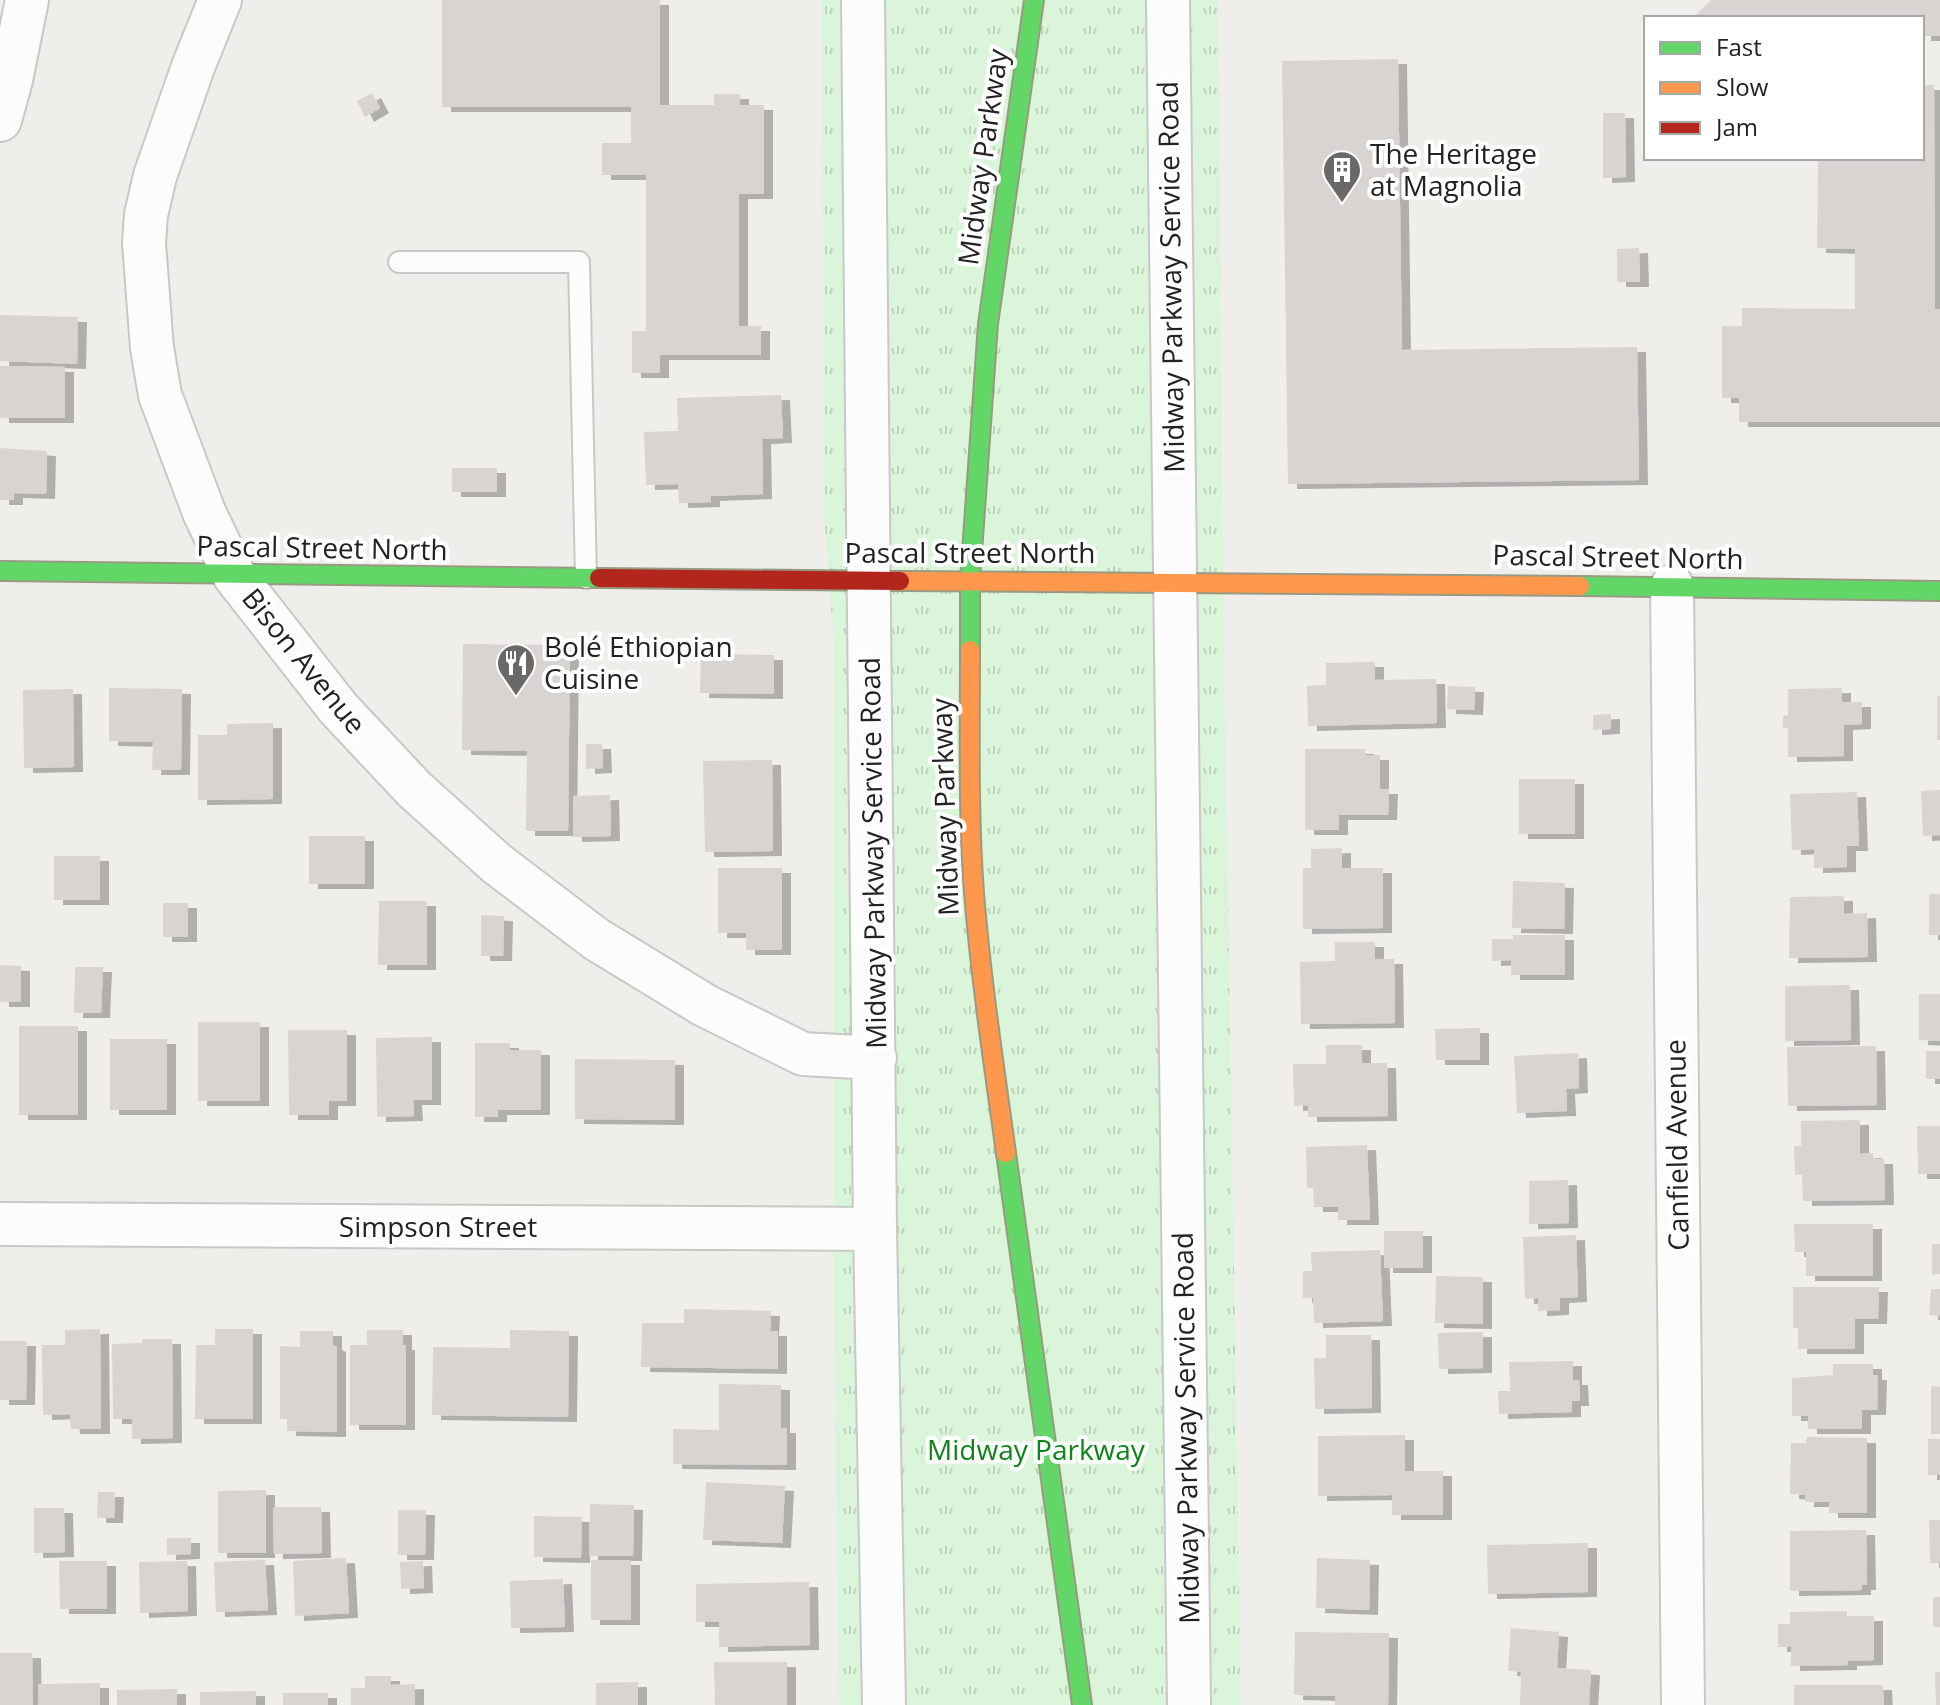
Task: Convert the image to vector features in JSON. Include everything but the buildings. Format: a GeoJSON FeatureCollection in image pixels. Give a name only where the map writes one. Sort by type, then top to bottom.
{"type":"FeatureCollection","features":[{"type":"Feature","properties":{"kind":"street"},"geometry":{"type":"LineString","coordinates":[[0,120],[27,0]]}},
{"type":"Feature","properties":{"kind":"street","name":"Bison Avenue"},"geometry":{"type":"LineString","coordinates":[[220,0],[155,176],[146,215],[144,243],[152,348],[160,395],[204,512],[234,575],[338,708],[414,789],[496,863],[596,939],[704,1005],[803,1054],[875,1058]]}},
{"type":"Feature","properties":{"kind":"street","name":"Midway Parkway Service Road"},"geometry":{"type":"LineString","coordinates":[[863,0],[875,1229],[884,1705]]}},
{"type":"Feature","properties":{"kind":"street","name":"Midway Parkway"},"geometry":{"type":"LineString","coordinates":[[1034,0],[988,324],[970,581],[970,792],[974,892],[1000,1115],[1082,1705]]}},
{"type":"Feature","properties":{"kind":"street","name":"Midway Parkway Service Road"},"geometry":{"type":"LineString","coordinates":[[1168,0],[1189,1705]]}},
{"type":"Feature","properties":{"kind":"street","name":"Pascal Street North"},"geometry":{"type":"LineString","coordinates":[[0,571],[1940,591]]}},
{"type":"Feature","properties":{"kind":"street","name":"Canfield Avenue"},"geometry":{"type":"LineString","coordinates":[[1672,586],[1683,1705]]}},
{"type":"Feature","properties":{"kind":"street","name":"Simpson Street"},"geometry":{"type":"LineString","coordinates":[[0,1224],[875,1229]]}},
{"type":"Feature","properties":{"kind":"lane"},"geometry":{"type":"LineString","coordinates":[[399,262],[579,262],[586,578]]}},
{"type":"Feature","properties":{"kind":"green space","name":"Midway Parkway"},"geometry":{"type":"Polygon","coordinates":[[[822,0],[1218,0],[1224,652],[1241,1705],[839,1705],[834,1308],[834,646],[824,514],[822,0]]]}},
{"type":"Feature","properties":{"kind":"traffic: fast"},"geometry":{"type":"LineString","coordinates":[[970,650],[970,581],[988,324],[1034,0]]}},
{"type":"Feature","properties":{"kind":"traffic: fast"},"geometry":{"type":"LineString","coordinates":[[0,571],[599,578]]}},
{"type":"Feature","properties":{"kind":"traffic: fast"},"geometry":{"type":"LineString","coordinates":[[1580,586],[1940,591]]}},
{"type":"Feature","properties":{"kind":"traffic: fast"},"geometry":{"type":"LineString","coordinates":[[1006,1153],[1082,1705]]}},
{"type":"Feature","properties":{"kind":"traffic: slow"},"geometry":{"type":"LineString","coordinates":[[900,581],[1580,586]]}},
{"type":"Feature","properties":{"kind":"traffic: slow"},"geometry":{"type":"LineString","coordinates":[[970,650],[970,802],[974,893],[1006,1153]]}},
{"type":"Feature","properties":{"kind":"traffic: jam"},"geometry":{"type":"LineString","coordinates":[[599,578],[900,581]]}},
{"type":"Feature","properties":{"kind":"place","name":"The Heritage at Magnolia"},"geometry":{"type":"Point","coordinates":[1342,204]}},
{"type":"Feature","properties":{"kind":"place","name":"Bolé Ethiopian Cuisine"},"geometry":{"type":"Point","coordinates":[516,697]}}]}
